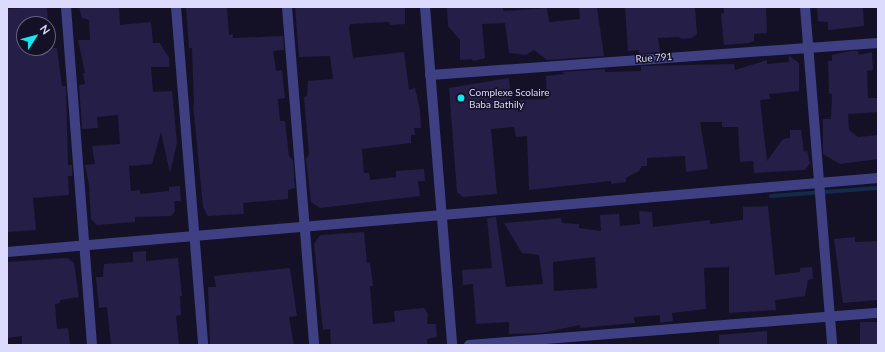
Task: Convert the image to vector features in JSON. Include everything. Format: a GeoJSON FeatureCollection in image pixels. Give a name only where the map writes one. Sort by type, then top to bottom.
{"type":"FeatureCollection","features":[{"type":"Feature","properties":{"kind":"street"},"geometry":{"type":"LineString","coordinates":[[66,7],[92,345]]}},
{"type":"Feature","properties":{"kind":"street"},"geometry":{"type":"LineString","coordinates":[[176,7],[203,345]]}},
{"type":"Feature","properties":{"kind":"street"},"geometry":{"type":"LineString","coordinates":[[287,7],[314,345]]}},
{"type":"Feature","properties":{"kind":"street"},"geometry":{"type":"LineString","coordinates":[[424,7],[452,345]]}},
{"type":"Feature","properties":{"kind":"street"},"geometry":{"type":"LineString","coordinates":[[805,7],[832,345]]}},
{"type":"Feature","properties":{"kind":"street","name":"Rue 791"},"geometry":{"type":"LineString","coordinates":[[430,74],[878,43]]}},
{"type":"Feature","properties":{"kind":"street"},"geometry":{"type":"LineString","coordinates":[[7,252],[878,178]]}},
{"type":"Feature","properties":{"kind":"street"},"geometry":{"type":"LineString","coordinates":[[469,345],[878,313]]}},
{"type":"Feature","properties":{"kind":"building"},"geometry":{"type":"Polygon","coordinates":[[[47,7],[48,16],[16,16],[16,56],[56,56],[57,48],[62,86],[66,86],[68,165],[72,165],[72,176],[68,176],[69,195],[33,198],[36,230],[7,232],[7,9],[47,7]]]}},
{"type":"Feature","properties":{"kind":"building"},"geometry":{"type":"Polygon","coordinates":[[[79,7],[119,7],[120,25],[151,22],[153,43],[160,43],[169,58],[169,67],[151,67],[153,92],[172,91],[177,143],[170,173],[161,132],[152,164],[129,166],[131,191],[140,190],[140,194],[169,191],[169,187],[180,186],[181,201],[174,201],[175,211],[171,216],[135,217],[135,222],[97,225],[91,219],[89,185],[85,165],[95,164],[92,146],[120,144],[118,115],[97,117],[98,128],[82,129],[79,85],[85,84],[83,73],[85,73],[78,40],[90,40],[89,20],[82,18],[79,7]]]}},
{"type":"Feature","properties":{"kind":"building"},"geometry":{"type":"Polygon","coordinates":[[[186,7],[227,7],[229,35],[233,34],[233,38],[283,36],[284,50],[273,51],[276,71],[282,70],[285,98],[278,99],[280,121],[285,121],[289,156],[293,160],[295,188],[288,190],[288,199],[243,203],[244,214],[208,216],[203,207],[193,104],[194,106],[192,48],[189,48],[186,7]]]}},
{"type":"Feature","properties":{"kind":"building"},"geometry":{"type":"Polygon","coordinates":[[[295,7],[405,7],[405,24],[390,25],[389,22],[350,24],[349,28],[353,58],[404,52],[409,90],[415,88],[420,110],[421,128],[414,128],[415,135],[411,135],[411,143],[362,149],[364,173],[369,173],[370,180],[396,177],[396,171],[424,169],[425,181],[418,181],[420,196],[320,208],[311,202],[306,159],[309,154],[304,97],[307,96],[308,81],[333,79],[330,56],[299,57],[295,7]]]}},
{"type":"Feature","properties":{"kind":"building"},"geometry":{"type":"Polygon","coordinates":[[[447,7],[503,7],[503,11],[547,8],[549,22],[580,19],[579,8],[597,7],[604,56],[547,60],[534,50],[526,55],[509,53],[505,23],[482,24],[485,58],[474,61],[471,59],[460,60],[460,40],[448,26],[447,7]]]}},
{"type":"Feature","properties":{"kind":"building"},"geometry":{"type":"Polygon","coordinates":[[[625,7],[695,7],[697,34],[692,38],[683,39],[678,37],[658,38],[660,52],[639,54],[639,50],[628,51],[625,7]]]}},
{"type":"Feature","properties":{"kind":"building"},"geometry":{"type":"Polygon","coordinates":[[[724,7],[766,7],[767,33],[754,34],[754,41],[748,43],[724,45],[721,14],[724,13],[724,7]]]}},
{"type":"Feature","properties":{"kind":"building"},"geometry":{"type":"Polygon","coordinates":[[[817,7],[863,8],[864,26],[828,30],[828,22],[818,21],[817,7]]]}},
{"type":"Feature","properties":{"kind":"building"},"geometry":{"type":"Polygon","coordinates":[[[858,51],[859,55],[872,52],[873,70],[867,71],[868,98],[878,98],[878,112],[848,114],[849,130],[858,137],[878,135],[878,159],[840,164],[823,154],[823,119],[831,119],[832,94],[829,94],[828,61],[832,61],[832,55],[858,51]]]}},
{"type":"Feature","properties":{"kind":"building"},"geometry":{"type":"Polygon","coordinates":[[[789,56],[799,63],[799,91],[769,94],[770,99],[760,100],[767,161],[783,139],[790,138],[790,130],[801,130],[804,152],[807,150],[810,163],[805,170],[754,173],[753,161],[740,162],[738,127],[722,127],[722,122],[700,122],[708,169],[686,172],[685,156],[647,158],[647,166],[642,166],[639,171],[626,178],[626,182],[611,184],[611,181],[529,190],[527,136],[516,137],[514,127],[491,129],[497,194],[463,197],[457,192],[449,88],[509,78],[511,100],[547,99],[546,76],[565,74],[562,72],[605,69],[605,72],[641,71],[641,66],[734,64],[735,70],[767,60],[767,64],[789,62],[789,56]]]}},
{"type":"Feature","properties":{"kind":"building"},"geometry":{"type":"Polygon","coordinates":[[[768,206],[775,275],[800,272],[800,268],[812,267],[813,279],[808,280],[805,296],[775,300],[776,310],[729,313],[729,267],[704,268],[706,309],[672,313],[673,321],[660,323],[660,315],[634,317],[635,323],[580,328],[580,325],[542,333],[509,334],[509,322],[476,324],[473,284],[463,285],[462,270],[492,268],[487,218],[496,217],[506,287],[543,284],[539,255],[522,253],[504,223],[561,218],[562,223],[579,224],[579,228],[601,231],[600,215],[619,214],[620,226],[640,224],[639,211],[652,212],[653,227],[710,220],[710,224],[743,220],[743,207],[768,206]],[[595,257],[553,262],[554,291],[597,288],[595,257]]]}},
{"type":"Feature","properties":{"kind":"building"},"geometry":{"type":"Polygon","coordinates":[[[364,232],[367,263],[370,262],[373,286],[370,286],[373,324],[395,322],[394,311],[424,308],[428,314],[427,324],[436,324],[437,337],[427,339],[427,345],[331,345],[330,329],[323,330],[314,244],[320,235],[364,232]]]}},
{"type":"Feature","properties":{"kind":"building"},"geometry":{"type":"Polygon","coordinates":[[[855,237],[855,242],[878,241],[878,300],[843,303],[834,239],[855,237]]]}},
{"type":"Feature","properties":{"kind":"building"},"geometry":{"type":"Polygon","coordinates":[[[146,251],[146,261],[178,258],[182,296],[180,296],[181,315],[176,316],[179,345],[111,345],[107,307],[99,308],[96,277],[103,277],[104,264],[133,262],[133,252],[146,251]]]}},
{"type":"Feature","properties":{"kind":"building"},"geometry":{"type":"Polygon","coordinates":[[[68,258],[74,263],[79,297],[60,300],[60,303],[55,304],[57,329],[68,328],[70,345],[22,345],[22,336],[7,338],[7,262],[68,258]]]}},
{"type":"Feature","properties":{"kind":"building"},"geometry":{"type":"Polygon","coordinates":[[[290,268],[297,316],[289,317],[294,345],[210,345],[208,287],[216,287],[214,276],[290,268]]]}},
{"type":"Feature","properties":{"kind":"building"},"geometry":{"type":"Polygon","coordinates":[[[860,322],[878,322],[878,345],[860,345],[860,322]]]}},
{"type":"Feature","properties":{"kind":"building"},"geometry":{"type":"Polygon","coordinates":[[[767,331],[767,345],[719,345],[719,335],[767,331]]]}},
{"type":"Feature","properties":{"kind":"waterway"},"geometry":{"type":"LineString","coordinates":[[771,196],[878,188]]}},
{"type":"Feature","properties":{"kind":"place","name":"Complexe Scolaire Baba Bathily"},"geometry":{"type":"Point","coordinates":[461,98]}}]}
